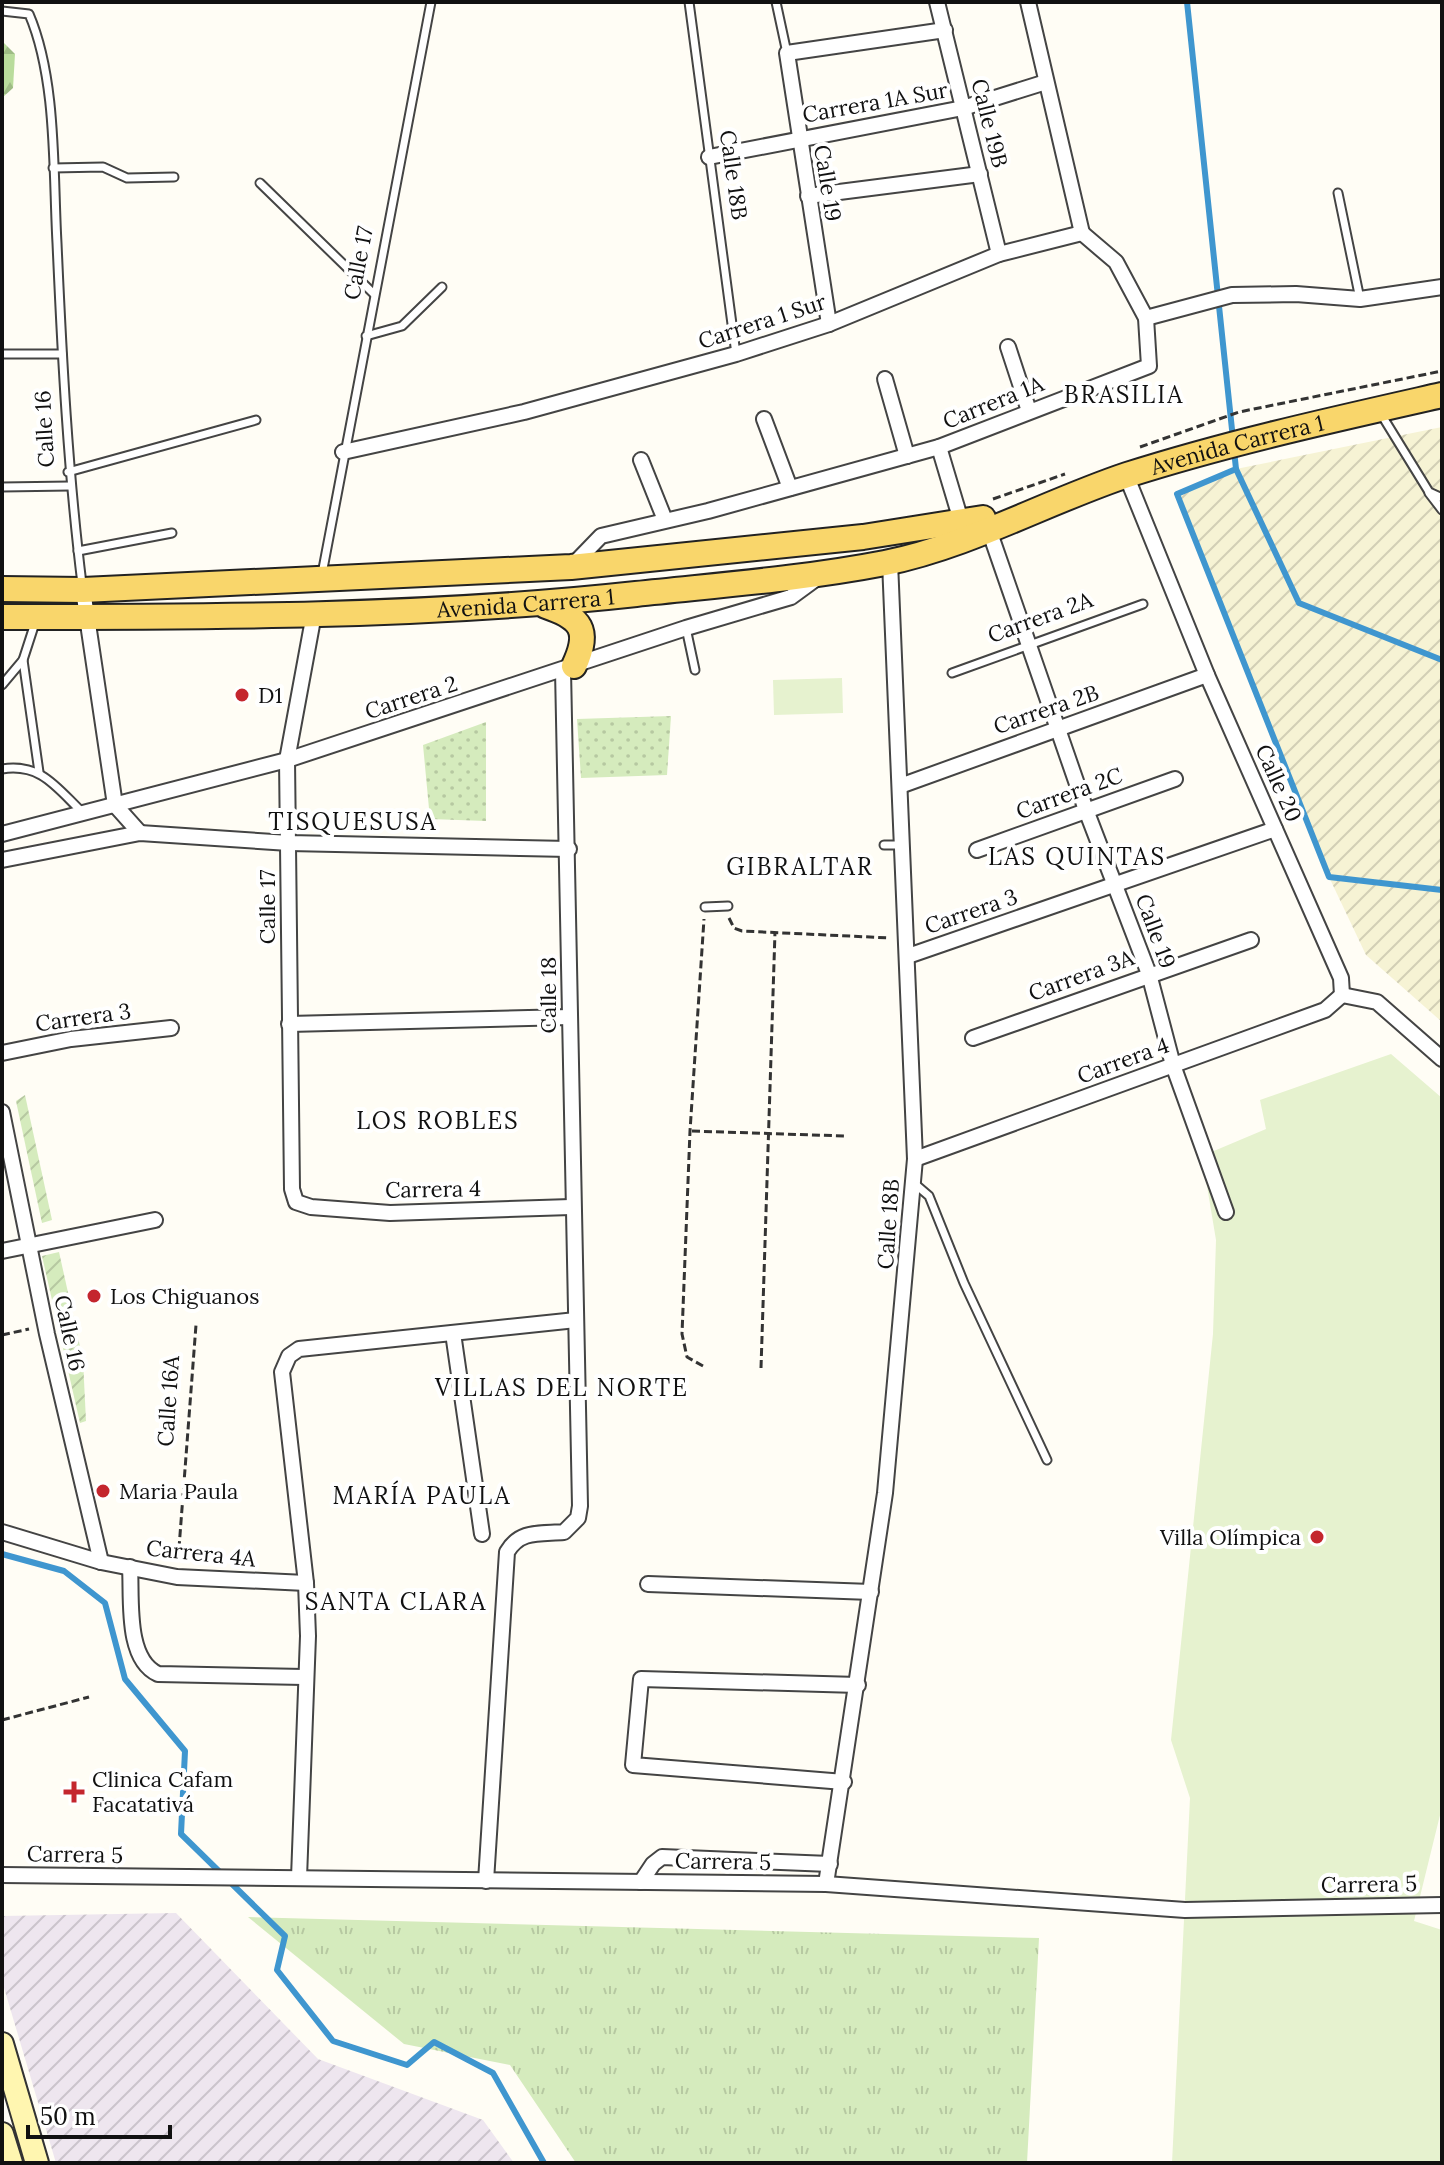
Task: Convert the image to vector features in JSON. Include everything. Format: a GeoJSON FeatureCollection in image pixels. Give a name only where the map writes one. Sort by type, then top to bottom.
{"type":"FeatureCollection","features":[{"type":"Feature","properties":{"kind":"main road","name":"Avenida Carrera 1"},"geometry":{"type":"LineString","coordinates":[[2,617],[314,614],[544,605],[824,573],[890,562],[989,530],[1036,508],[1126,475],[1251,438],[1442,395]]}},
{"type":"Feature","properties":{"kind":"main road","name":"Avenida Carrera 1"},"geometry":{"type":"LineString","coordinates":[[2,589],[83,590],[320,581],[571,567],[863,537],[960,517],[1036,508]]}},
{"type":"Feature","properties":{"kind":"main road"},"geometry":{"type":"LineString","coordinates":[[824,573],[863,537]]}},
{"type":"Feature","properties":{"kind":"main road"},"geometry":{"type":"LineString","coordinates":[[638,594],[704,579],[715,573],[717,561],[705,551]]}},
{"type":"Feature","properties":{"kind":"main road"},"geometry":{"type":"LineString","coordinates":[[544,605],[572,615],[578,624],[582,642],[569,668]]}},
{"type":"Feature","properties":{"kind":"main road"},"geometry":{"type":"LineString","coordinates":[[2,2044],[37,2163]]}},
{"type":"Feature","properties":{"kind":"main road"},"geometry":{"type":"LineString","coordinates":[[2,2134],[11,2163]]}},
{"type":"Feature","properties":{"kind":"street","name":"Calle 19B"},"geometry":{"type":"LineString","coordinates":[[937,2],[999,254]]}},
{"type":"Feature","properties":{"kind":"street"},"geometry":{"type":"LineString","coordinates":[[1028,2],[1082,233],[1116,262],[1146,318],[1232,295],[1296,294],[1360,299],[1442,287]]}},
{"type":"Feature","properties":{"kind":"street"},"geometry":{"type":"LineString","coordinates":[[787,53],[945,30]]}},
{"type":"Feature","properties":{"kind":"street","name":"Calle 19"},"geometry":{"type":"LineString","coordinates":[[787,53],[829,324]]}},
{"type":"Feature","properties":{"kind":"street","name":"Carrera 1A Sur"},"geometry":{"type":"LineString","coordinates":[[709,157],[963,108],[1046,82]]}},
{"type":"Feature","properties":{"kind":"street"},"geometry":{"type":"LineString","coordinates":[[808,196],[980,174]]}},
{"type":"Feature","properties":{"kind":"street","name":"Carrera 1 Sur"},"geometry":{"type":"LineString","coordinates":[[343,452],[524,412],[736,354],[829,324],[999,254],[1082,233]]}},
{"type":"Feature","properties":{"kind":"street","name":"Carrera 1A"},"geometry":{"type":"LineString","coordinates":[[571,567],[601,536],[939,447],[1149,366],[1146,318]]}},
{"type":"Feature","properties":{"kind":"street"},"geometry":{"type":"LineString","coordinates":[[1008,347],[1029,411]]}},
{"type":"Feature","properties":{"kind":"street"},"geometry":{"type":"LineString","coordinates":[[885,379],[907,456]]}},
{"type":"Feature","properties":{"kind":"street"},"geometry":{"type":"LineString","coordinates":[[764,419],[790,488]]}},
{"type":"Feature","properties":{"kind":"street"},"geometry":{"type":"LineString","coordinates":[[939,447],[960,517]]}},
{"type":"Feature","properties":{"kind":"street"},"geometry":{"type":"LineString","coordinates":[[641,460],[665,520]]}},
{"type":"Feature","properties":{"kind":"street","name":"Calle 20"},"geometry":{"type":"LineString","coordinates":[[1126,475],[1207,675],[1341,978],[1342,995]]}},
{"type":"Feature","properties":{"kind":"street","name":"Calle 19"},"geometry":{"type":"LineString","coordinates":[[989,530],[1086,810],[1149,974],[1173,1065],[1226,1212]]}},
{"type":"Feature","properties":{"kind":"street","name":"Calle 18B"},"geometry":{"type":"LineString","coordinates":[[826,1884],[871,1592],[890,1374],[915,1159],[890,562]]}},
{"type":"Feature","properties":{"kind":"street","name":"Carrera 2"},"geometry":{"type":"LineString","coordinates":[[2,834],[287,760],[686,628],[791,597],[824,573]]}},
{"type":"Feature","properties":{"kind":"street","name":"Calle 16"},"geometry":{"type":"LineString","coordinates":[[83,590],[90,617],[115,805]]}},
{"type":"Feature","properties":{"kind":"street","name":"Calle 17"},"geometry":{"type":"LineString","coordinates":[[296,1202],[292,1189],[287,760],[314,614]]}},
{"type":"Feature","properties":{"kind":"street","name":"Calle 18"},"geometry":{"type":"LineString","coordinates":[[486,1881],[507,1552],[516,1538],[523,1535],[564,1532],[578,1518],[580,1506],[577,1260],[571,1207],[569,668]]}},
{"type":"Feature","properties":{"kind":"street","name":"Carrera 2B"},"geometry":{"type":"LineString","coordinates":[[900,786],[1207,675]]}},
{"type":"Feature","properties":{"kind":"street","name":"Carrera 2C"},"geometry":{"type":"LineString","coordinates":[[977,850],[1175,779]]}},
{"type":"Feature","properties":{"kind":"street"},"geometry":{"type":"LineString","coordinates":[[115,805],[140,833]]}},
{"type":"Feature","properties":{"kind":"street","name":"Carrera 3"},"geometry":{"type":"LineString","coordinates":[[908,956],[1275,829]]}},
{"type":"Feature","properties":{"kind":"street"},"geometry":{"type":"LineString","coordinates":[[2,860],[140,833],[289,843],[569,849]]}},
{"type":"Feature","properties":{"kind":"street","name":"Carrera 3A"},"geometry":{"type":"LineString","coordinates":[[973,1038],[1251,940]]}},
{"type":"Feature","properties":{"kind":"street"},"geometry":{"type":"LineString","coordinates":[[1342,995],[1377,1002],[1442,1059]]}},
{"type":"Feature","properties":{"kind":"street","name":"Carrera 4"},"geometry":{"type":"LineString","coordinates":[[915,1159],[1325,1010],[1342,995]]}},
{"type":"Feature","properties":{"kind":"street"},"geometry":{"type":"LineString","coordinates":[[289,1024],[570,1017]]}},
{"type":"Feature","properties":{"kind":"street","name":"Carrera 3"},"geometry":{"type":"LineString","coordinates":[[2,1053],[71,1039],[171,1028]]}},
{"type":"Feature","properties":{"kind":"street","name":"Calle 16"},"geometry":{"type":"LineString","coordinates":[[2,1112],[45,1326],[101,1562]]}},
{"type":"Feature","properties":{"kind":"street","name":"Carrera 4"},"geometry":{"type":"LineString","coordinates":[[296,1202],[311,1207],[390,1213],[571,1207]]}},
{"type":"Feature","properties":{"kind":"street"},"geometry":{"type":"LineString","coordinates":[[2,1251],[155,1220]]}},
{"type":"Feature","properties":{"kind":"street"},"geometry":{"type":"LineString","coordinates":[[299,1878],[306,1583],[282,1372],[289,1356],[299,1349],[576,1320]]}},
{"type":"Feature","properties":{"kind":"street"},"geometry":{"type":"LineString","coordinates":[[453,1333],[482,1534]]}},
{"type":"Feature","properties":{"kind":"street","name":"Carrera 4A"},"geometry":{"type":"LineString","coordinates":[[2,1532],[101,1562],[177,1577],[306,1583]]}},
{"type":"Feature","properties":{"kind":"street"},"geometry":{"type":"LineString","coordinates":[[130,1567],[136,1649],[148,1670],[158,1674],[304,1677]]}},
{"type":"Feature","properties":{"kind":"street"},"geometry":{"type":"LineString","coordinates":[[648,1584],[871,1592]]}},
{"type":"Feature","properties":{"kind":"street"},"geometry":{"type":"LineString","coordinates":[[844,1782],[633,1765],[641,1679],[858,1685]]}},
{"type":"Feature","properties":{"kind":"street"},"geometry":{"type":"LineString","coordinates":[[641,1882],[662,1857],[830,1864]]}},
{"type":"Feature","properties":{"kind":"street","name":"Carrera 5"},"geometry":{"type":"LineString","coordinates":[[2,1875],[826,1884],[1185,1910],[1442,1905]]}},
{"type":"Feature","properties":{"kind":"lane","name":"Calle 17"},"geometry":{"type":"LineString","coordinates":[[320,581],[431,2]]}},
{"type":"Feature","properties":{"kind":"lane","name":"Calle 18B"},"geometry":{"type":"LineString","coordinates":[[689,2],[736,354]]}},
{"type":"Feature","properties":{"kind":"lane","name":"Calle 19"},"geometry":{"type":"LineString","coordinates":[[776,2],[787,53]]}},
{"type":"Feature","properties":{"kind":"lane","name":"Calle 16"},"geometry":{"type":"LineString","coordinates":[[2,11],[29,14],[39,39],[53,168],[68,472],[83,590]]}},
{"type":"Feature","properties":{"kind":"lane"},"geometry":{"type":"LineString","coordinates":[[53,168],[103,167],[127,178],[174,177]]}},
{"type":"Feature","properties":{"kind":"lane"},"geometry":{"type":"LineString","coordinates":[[260,183],[374,294]]}},
{"type":"Feature","properties":{"kind":"lane"},"geometry":{"type":"LineString","coordinates":[[1338,193],[1360,299]]}},
{"type":"Feature","properties":{"kind":"lane"},"geometry":{"type":"LineString","coordinates":[[366,336],[402,326],[442,287]]}},
{"type":"Feature","properties":{"kind":"lane"},"geometry":{"type":"LineString","coordinates":[[2,354],[62,354]]}},
{"type":"Feature","properties":{"kind":"lane"},"geometry":{"type":"LineString","coordinates":[[1378,409],[1442,510]]}},
{"type":"Feature","properties":{"kind":"lane"},"geometry":{"type":"LineString","coordinates":[[68,472],[256,420]]}},
{"type":"Feature","properties":{"kind":"lane"},"geometry":{"type":"LineString","coordinates":[[2,487],[70,486]]}},
{"type":"Feature","properties":{"kind":"lane"},"geometry":{"type":"LineString","coordinates":[[1429,492],[1442,498]]}},
{"type":"Feature","properties":{"kind":"lane"},"geometry":{"type":"LineString","coordinates":[[78,551],[172,533]]}},
{"type":"Feature","properties":{"kind":"lane","name":"Carrera 2A"},"geometry":{"type":"LineString","coordinates":[[952,673],[1143,604]]}},
{"type":"Feature","properties":{"kind":"lane"},"geometry":{"type":"LineString","coordinates":[[2,685],[23,660],[37,617]]}},
{"type":"Feature","properties":{"kind":"lane"},"geometry":{"type":"LineString","coordinates":[[686,628],[695,670]]}},
{"type":"Feature","properties":{"kind":"lane"},"geometry":{"type":"LineString","coordinates":[[23,660],[39,772]]}},
{"type":"Feature","properties":{"kind":"lane"},"geometry":{"type":"LineString","coordinates":[[2,769],[26,767],[39,772],[84,813]]}},
{"type":"Feature","properties":{"kind":"lane"},"geometry":{"type":"LineString","coordinates":[[884,845],[903,845]]}},
{"type":"Feature","properties":{"kind":"lane"},"geometry":{"type":"LineString","coordinates":[[705,907],[728,906]]}},
{"type":"Feature","properties":{"kind":"lane"},"geometry":{"type":"LineString","coordinates":[[913,1183],[929,1196],[964,1283],[1047,1460]]}},
{"type":"Feature","properties":{"kind":"path"},"geometry":{"type":"LineString","coordinates":[[1134,449],[1239,412],[1442,371]]}},
{"type":"Feature","properties":{"kind":"path"},"geometry":{"type":"LineString","coordinates":[[960,517],[1074,470]]}},
{"type":"Feature","properties":{"kind":"path"},"geometry":{"type":"LineString","coordinates":[[728,906],[734,928],[884,938]]}},
{"type":"Feature","properties":{"kind":"path"},"geometry":{"type":"LineString","coordinates":[[703,1366],[687,1357],[682,1334],[690,1131],[705,907]]}},
{"type":"Feature","properties":{"kind":"path"},"geometry":{"type":"LineString","coordinates":[[761,1368],[775,932]]}},
{"type":"Feature","properties":{"kind":"path"},"geometry":{"type":"LineString","coordinates":[[690,1131],[844,1136]]}},
{"type":"Feature","properties":{"kind":"path","name":"Calle 16A"},"geometry":{"type":"LineString","coordinates":[[177,1577],[196,1325]]}},
{"type":"Feature","properties":{"kind":"path"},"geometry":{"type":"LineString","coordinates":[[2,1335],[45,1326]]}},
{"type":"Feature","properties":{"kind":"path"},"geometry":{"type":"LineString","coordinates":[[2,1720],[89,1697]]}},
{"type":"Feature","properties":{"kind":"shaded area"},"geometry":{"type":"Polygon","coordinates":[[[1442,427],[1442,1022],[1366,955],[1329,877],[1177,494],[1236,469],[1442,427]]]}},
{"type":"Feature","properties":{"kind":"shaded area"},"geometry":{"type":"Polygon","coordinates":[[[176,1913],[318,2059],[483,2120],[514,2163],[56,2163],[2,1981],[2,1916],[176,1913]]]}},
{"type":"Feature","properties":{"kind":"green space"},"geometry":{"type":"Polygon","coordinates":[[[2,41],[15,54],[13,88],[2,98],[2,41]]]}},
{"type":"Feature","properties":{"kind":"green space"},"geometry":{"type":"Polygon","coordinates":[[[842,678],[843,713],[774,715],[773,680],[842,678]]]}},
{"type":"Feature","properties":{"kind":"green space"},"geometry":{"type":"Polygon","coordinates":[[[671,716],[667,775],[581,778],[577,719],[671,716]]]}},
{"type":"Feature","properties":{"kind":"green space"},"geometry":{"type":"Polygon","coordinates":[[[486,722],[486,821],[430,819],[423,745],[486,722]]]}},
{"type":"Feature","properties":{"kind":"green space","name":"Villa Olímpica"},"geometry":{"type":"Polygon","coordinates":[[[1391,1054],[1442,1098],[1442,1807],[1414,1921],[1442,1930],[1442,2163],[1172,2163],[1190,1798],[1171,1740],[1213,1334],[1216,1240],[1202,1156],[1266,1129],[1260,1100],[1391,1054]]]}},
{"type":"Feature","properties":{"kind":"green space"},"geometry":{"type":"Polygon","coordinates":[[[25,1095],[52,1220],[42,1223],[16,1101],[25,1095]]]}},
{"type":"Feature","properties":{"kind":"green space"},"geometry":{"type":"Polygon","coordinates":[[[59,1252],[83,1360],[86,1421],[80,1423],[42,1256],[59,1252]]]}},
{"type":"Feature","properties":{"kind":"green space"},"geometry":{"type":"Polygon","coordinates":[[[248,1917],[1039,1938],[1027,2163],[576,2163],[510,2065],[404,2044],[248,1917]]]}},
{"type":"Feature","properties":{"kind":"waterway"},"geometry":{"type":"LineString","coordinates":[[1187,2],[1233,439]]}},
{"type":"Feature","properties":{"kind":"waterway"},"geometry":{"type":"LineString","coordinates":[[1234,450],[1236,469],[1177,494],[1329,877],[1442,890]]}},
{"type":"Feature","properties":{"kind":"waterway"},"geometry":{"type":"LineString","coordinates":[[1236,469],[1299,603],[1442,660]]}},
{"type":"Feature","properties":{"kind":"waterway"},"geometry":{"type":"LineString","coordinates":[[2,1554],[64,1571],[105,1603],[125,1679],[185,1751],[181,1834],[285,1936],[277,1970],[333,2041],[407,2065],[434,2042],[493,2073],[544,2163]]}},
{"type":"Feature","properties":{"kind":"place","name":"D1"},"geometry":{"type":"Point","coordinates":[242,695]}},
{"type":"Feature","properties":{"kind":"place","name":"Los Chiguanos"},"geometry":{"type":"Point","coordinates":[94,1296]}},
{"type":"Feature","properties":{"kind":"place","name":"Maria Paula"},"geometry":{"type":"Point","coordinates":[103,1491]}},
{"type":"Feature","properties":{"kind":"place","name":"Villa Olímpica"},"geometry":{"type":"Point","coordinates":[1317,1537]}},
{"type":"Feature","properties":{"kind":"place","name":"Clinica Cafam Facatativá"},"geometry":{"type":"Point","coordinates":[74,1792]}},
{"type":"Feature","properties":{"kind":"district","name":"BRASILIA"},"geometry":{"type":"Point","coordinates":[1124,394]}},
{"type":"Feature","properties":{"kind":"district","name":"TISQUESUSA"},"geometry":{"type":"Point","coordinates":[353,821]}},
{"type":"Feature","properties":{"kind":"district","name":"LAS QUINTAS"},"geometry":{"type":"Point","coordinates":[1077,856]}},
{"type":"Feature","properties":{"kind":"district","name":"GIBRALTAR"},"geometry":{"type":"Point","coordinates":[800,866]}},
{"type":"Feature","properties":{"kind":"district","name":"LOS ROBLES"},"geometry":{"type":"Point","coordinates":[438,1120]}},
{"type":"Feature","properties":{"kind":"district","name":"VILLAS DEL NORTE"},"geometry":{"type":"Point","coordinates":[562,1387]}},
{"type":"Feature","properties":{"kind":"district","name":"MARÍA PAULA"},"geometry":{"type":"Point","coordinates":[422,1495]}},
{"type":"Feature","properties":{"kind":"district","name":"SANTA CLARA"},"geometry":{"type":"Point","coordinates":[396,1601]}}]}
